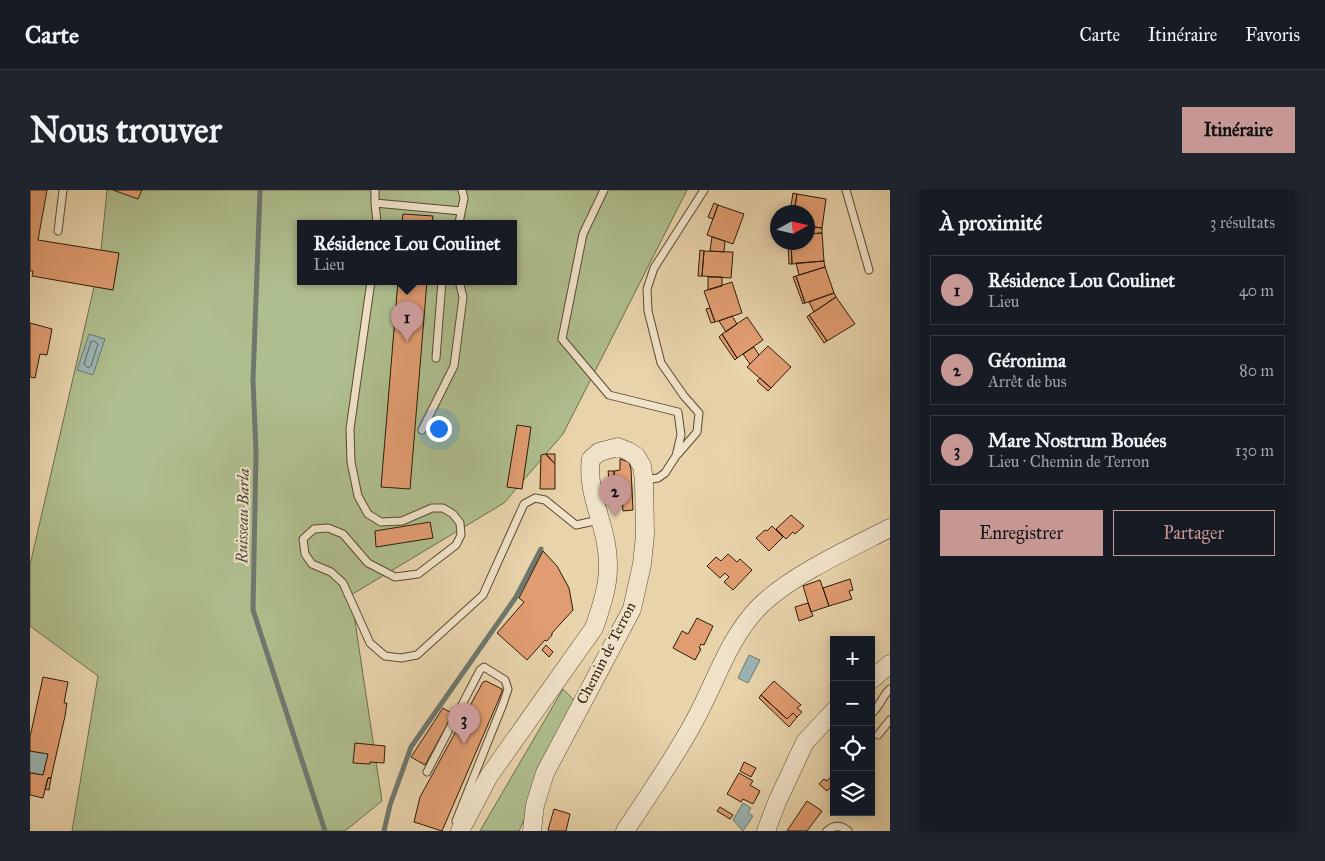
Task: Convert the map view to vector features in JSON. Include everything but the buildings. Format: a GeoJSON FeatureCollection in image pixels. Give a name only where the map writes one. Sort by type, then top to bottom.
{"type":"FeatureCollection","features":[{"type":"Feature","properties":{"kind":"street","name":"Chemin de Terron"},"geometry":{"type":"LineString","coordinates":[[459,831],[489,776],[594,628],[604,600],[609,578],[606,543],[590,484],[591,459],[599,452],[618,448],[636,456],[642,466],[644,480],[645,535],[642,564],[632,609],[544,773],[535,805],[532,831]]}},
{"type":"Feature","properties":{"kind":"street"},"geometry":{"type":"LineString","coordinates":[[625,831],[673,759],[696,718],[742,626],[773,594],[890,528]]}},
{"type":"Feature","properties":{"kind":"street"},"geometry":{"type":"LineString","coordinates":[[875,677],[890,664]]}},
{"type":"Feature","properties":{"kind":"street"},"geometry":{"type":"LineString","coordinates":[[766,831],[805,742],[830,715]]}},
{"type":"Feature","properties":{"kind":"lane"},"geometry":{"type":"LineString","coordinates":[[58,231],[63,190]]}},
{"type":"Feature","properties":{"kind":"lane"},"geometry":{"type":"LineString","coordinates":[[375,190],[377,220]]}},
{"type":"Feature","properties":{"kind":"lane"},"geometry":{"type":"LineString","coordinates":[[460,220],[464,198],[462,190]]}},
{"type":"Feature","properties":{"kind":"lane"},"geometry":{"type":"LineString","coordinates":[[604,190],[583,234],[562,339],[609,395],[678,412],[681,435],[676,456]]}},
{"type":"Feature","properties":{"kind":"lane"},"geometry":{"type":"LineString","coordinates":[[644,480],[658,478],[665,473],[676,456],[697,432],[699,413],[684,396],[661,363],[648,311],[647,289],[654,268],[704,190]]}},
{"type":"Feature","properties":{"kind":"lane"},"geometry":{"type":"LineString","coordinates":[[846,190],[869,270]]}},
{"type":"Feature","properties":{"kind":"lane"},"geometry":{"type":"LineString","coordinates":[[375,203],[461,211]]}},
{"type":"Feature","properties":{"kind":"lane"},"geometry":{"type":"LineString","coordinates":[[369,285],[350,429],[351,462],[358,496],[368,514],[382,522],[402,521],[432,508],[442,508],[453,514],[460,523],[461,535],[456,545],[418,574],[395,577],[368,563],[344,534],[328,528],[314,529],[303,539],[305,554],[312,564],[331,572],[344,583],[370,643],[385,656],[401,658],[417,654],[483,595],[524,504],[535,498],[545,500],[576,525],[600,520]]}},
{"type":"Feature","properties":{"kind":"lane"},"geometry":{"type":"LineString","coordinates":[[436,358],[442,285]]}},
{"type":"Feature","properties":{"kind":"lane"},"geometry":{"type":"LineString","coordinates":[[422,430],[454,366],[464,297],[460,285]]}},
{"type":"Feature","properties":{"kind":"lane"},"geometry":{"type":"LineString","coordinates":[[427,772],[480,670],[484,667],[489,669],[505,680],[508,689],[503,704],[455,824],[459,831]]}},
{"type":"Feature","properties":{"kind":"lane"},"geometry":{"type":"LineString","coordinates":[[875,710],[879,707],[884,694],[890,689]]}},
{"type":"Feature","properties":{"kind":"lane"},"geometry":{"type":"LineString","coordinates":[[878,735],[890,720]]}},
{"type":"Feature","properties":{"kind":"lane"},"geometry":{"type":"LineString","coordinates":[[827,831],[837,826],[844,827],[848,831]]}},
{"type":"Feature","properties":{"kind":"green space"},"geometry":{"type":"Polygon","coordinates":[[[107,190],[687,190],[563,434],[504,503],[351,595],[382,801],[345,831],[72,831],[98,676],[30,626],[30,565],[100,261],[107,190]]]}},
{"type":"Feature","properties":{"kind":"green space"},"geometry":{"type":"Polygon","coordinates":[[[563,689],[576,702],[519,831],[480,831],[563,689]]]}},
{"type":"Feature","properties":{"kind":"water"},"geometry":{"type":"Polygon","coordinates":[[[89,334],[105,339],[93,375],[77,370],[89,334]]]}},
{"type":"Feature","properties":{"kind":"water"},"geometry":{"type":"Polygon","coordinates":[[[749,655],[760,660],[748,683],[738,678],[749,655]]]}},
{"type":"Feature","properties":{"kind":"water"},"geometry":{"type":"Polygon","coordinates":[[[30,751],[48,754],[43,775],[30,772],[30,751]]]}},
{"type":"Feature","properties":{"kind":"water"},"geometry":{"type":"Polygon","coordinates":[[[743,803],[751,808],[748,813],[753,816],[743,831],[733,820],[743,803]]]}},
{"type":"Feature","properties":{"kind":"waterway","name":"Ruisseau Barla"},"geometry":{"type":"LineString","coordinates":[[260,190],[253,380],[256,452],[253,610],[325,831]]}},
{"type":"Feature","properties":{"kind":"waterway","name":"Ruisseau Barla"},"geometry":{"type":"LineString","coordinates":[[384,831],[390,805],[411,747],[516,597],[541,549]]}},
{"type":"Feature","properties":{"kind":"place","name":"Résidence Lou Coulinet"},"geometry":{"type":"Point","coordinates":[407,342]}},
{"type":"Feature","properties":{"kind":"place","name":"Géronima"},"geometry":{"type":"Point","coordinates":[615,516]}},
{"type":"Feature","properties":{"kind":"place","name":"Mare Nostrum Bouées"},"geometry":{"type":"Point","coordinates":[464,744]}}]}
